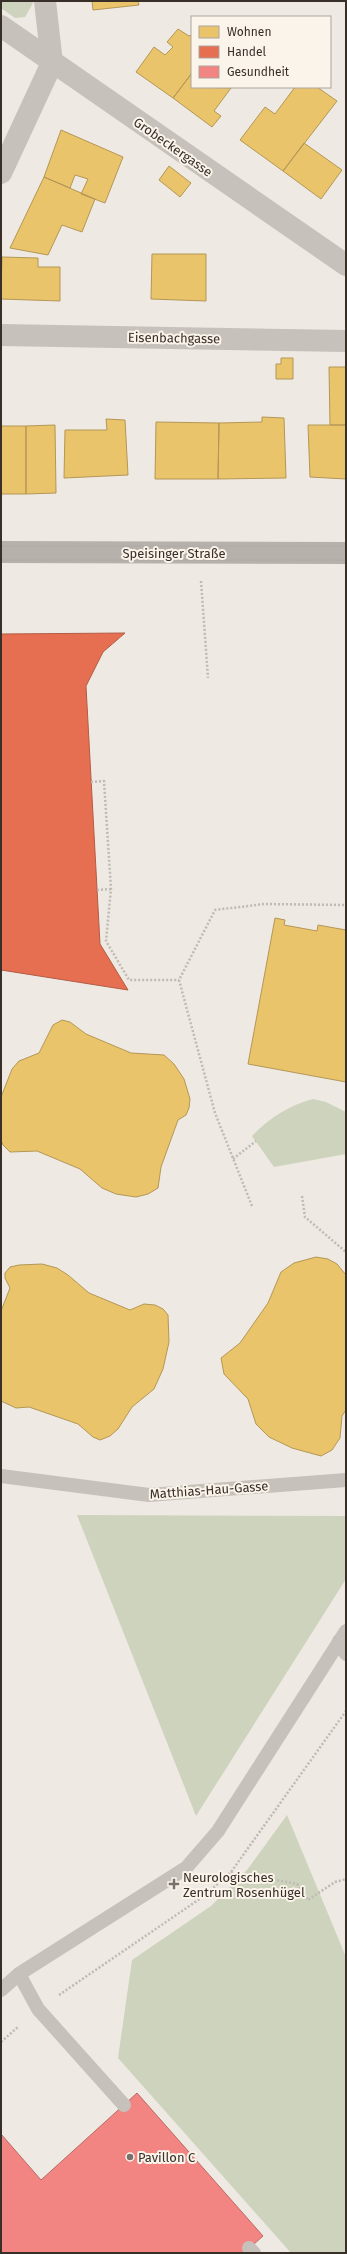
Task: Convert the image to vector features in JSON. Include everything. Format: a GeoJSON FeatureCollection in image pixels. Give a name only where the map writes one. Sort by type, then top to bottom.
{"type":"FeatureCollection","features":[{"type":"Feature","properties":{"kind":"main road","name":"Speisinger Straße"},"geometry":{"type":"LineString","coordinates":[[1,552],[346,552]]}},
{"type":"Feature","properties":{"kind":"street"},"geometry":{"type":"LineString","coordinates":[[1,173],[52,63],[45,1]]}},
{"type":"Feature","properties":{"kind":"street","name":"Grobeckergasse"},"geometry":{"type":"LineString","coordinates":[[1,26],[52,63],[346,266]]}},
{"type":"Feature","properties":{"kind":"street","name":"Eisenbachgasse"},"geometry":{"type":"LineString","coordinates":[[1,335],[346,341]]}},
{"type":"Feature","properties":{"kind":"lane","name":"Matthias-Hau-Gasse"},"geometry":{"type":"LineString","coordinates":[[1,1476],[149,1495],[346,1480]]}},
{"type":"Feature","properties":{"kind":"lane"},"geometry":{"type":"LineString","coordinates":[[342,1636],[346,1654]]}},
{"type":"Feature","properties":{"kind":"lane"},"geometry":{"type":"LineString","coordinates":[[1,1990],[19,1974],[186,1868],[218,1831],[342,1636]]}},
{"type":"Feature","properties":{"kind":"lane"},"geometry":{"type":"LineString","coordinates":[[19,1974],[38,2009],[124,2106]]}},
{"type":"Feature","properties":{"kind":"path"},"geometry":{"type":"LineString","coordinates":[[203,615],[208,678]]}},
{"type":"Feature","properties":{"kind":"path"},"geometry":{"type":"LineString","coordinates":[[91,782],[104,782],[111,889],[106,941],[129,980],[179,980]]}},
{"type":"Feature","properties":{"kind":"path"},"geometry":{"type":"LineString","coordinates":[[97,890],[111,889]]}},
{"type":"Feature","properties":{"kind":"path"},"geometry":{"type":"LineString","coordinates":[[252,1206],[215,1113],[179,980],[215,910],[264,904],[346,905]]}},
{"type":"Feature","properties":{"kind":"path"},"geometry":{"type":"LineString","coordinates":[[233,1159],[256,1141]]}},
{"type":"Feature","properties":{"kind":"path"},"geometry":{"type":"LineString","coordinates":[[302,1196],[305,1217],[346,1252]]}},
{"type":"Feature","properties":{"kind":"path"},"geometry":{"type":"LineString","coordinates":[[231,1872],[246,1879],[266,1878],[296,1884],[308,1900],[335,1882],[346,1879]]}},
{"type":"Feature","properties":{"kind":"green space"},"geometry":{"type":"Polygon","coordinates":[[[1,1],[33,1],[33,3],[25,17],[15,18],[1,8],[1,1]]]}},
{"type":"Feature","properties":{"kind":"green space"},"geometry":{"type":"Polygon","coordinates":[[[313,1099],[326,1102],[346,1112],[346,1154],[274,1167],[252,1136],[280,1113],[313,1099]]]}},
{"type":"Feature","properties":{"kind":"green space"},"geometry":{"type":"Polygon","coordinates":[[[77,1515],[346,1516],[346,1579],[196,1816],[77,1515]]]}},
{"type":"Feature","properties":{"kind":"green space"},"geometry":{"type":"Polygon","coordinates":[[[287,1815],[346,1957],[346,2253],[291,2253],[118,2058],[132,1960],[211,1906],[247,1870],[287,1815]]]}},
{"type":"Feature","properties":{"kind":"building: Wohnen"},"geometry":{"type":"Polygon","coordinates":[[[92,1],[138,1],[139,5],[93,10],[92,1]]]}},
{"type":"Feature","properties":{"kind":"building: Wohnen"},"geometry":{"type":"Polygon","coordinates":[[[178,29],[189,36],[191,35],[191,74],[173,98],[136,72],[154,47],[165,55],[173,47],[167,42],[178,29]]]}},
{"type":"Feature","properties":{"kind":"building: Wohnen"},"geometry":{"type":"Polygon","coordinates":[[[191,74],[191,88],[231,88],[214,111],[221,116],[212,127],[173,98],[191,74]]]}},
{"type":"Feature","properties":{"kind":"building: Wohnen"},"geometry":{"type":"Polygon","coordinates":[[[294,88],[318,88],[337,101],[283,171],[240,140],[265,107],[275,114],[294,88]]]}},
{"type":"Feature","properties":{"kind":"building: Wohnen"},"geometry":{"type":"Polygon","coordinates":[[[61,130],[123,157],[105,203],[81,194],[88,179],[75,175],[70,188],[44,177],[61,130]]]}},
{"type":"Feature","properties":{"kind":"building: Wohnen"},"geometry":{"type":"Polygon","coordinates":[[[304,143],[342,170],[321,199],[283,171],[304,143]]]}},
{"type":"Feature","properties":{"kind":"building: Wohnen"},"geometry":{"type":"Polygon","coordinates":[[[169,166],[191,183],[180,197],[159,180],[169,166]]]}},
{"type":"Feature","properties":{"kind":"building: Wohnen"},"geometry":{"type":"Polygon","coordinates":[[[44,177],[95,199],[82,232],[62,225],[48,255],[10,248],[44,177]]]}},
{"type":"Feature","properties":{"kind":"building: Wohnen"},"geometry":{"type":"Polygon","coordinates":[[[152,254],[206,254],[206,301],[151,299],[152,254]]]}},
{"type":"Feature","properties":{"kind":"building: Wohnen"},"geometry":{"type":"Polygon","coordinates":[[[2,257],[38,258],[38,267],[60,267],[60,301],[1,299],[2,257]]]}},
{"type":"Feature","properties":{"kind":"building: Wohnen"},"geometry":{"type":"Polygon","coordinates":[[[281,358],[293,358],[293,379],[276,379],[276,364],[281,364],[281,358]]]}},
{"type":"Feature","properties":{"kind":"building: Wohnen"},"geometry":{"type":"Polygon","coordinates":[[[329,367],[346,367],[346,425],[330,425],[329,367]]]}},
{"type":"Feature","properties":{"kind":"building: Wohnen"},"geometry":{"type":"Polygon","coordinates":[[[262,417],[284,418],[286,478],[218,479],[219,423],[262,422],[262,417]]]}},
{"type":"Feature","properties":{"kind":"building: Wohnen"},"geometry":{"type":"Polygon","coordinates":[[[106,419],[125,420],[128,475],[64,478],[65,430],[107,430],[106,419]]]}},
{"type":"Feature","properties":{"kind":"building: Wohnen"},"geometry":{"type":"Polygon","coordinates":[[[156,422],[219,423],[218,479],[155,479],[156,422]]]}},
{"type":"Feature","properties":{"kind":"building: Wohnen"},"geometry":{"type":"Polygon","coordinates":[[[55,425],[56,493],[26,494],[26,426],[55,425]]]}},
{"type":"Feature","properties":{"kind":"building: Wohnen"},"geometry":{"type":"Polygon","coordinates":[[[308,425],[346,425],[346,479],[310,477],[308,425]]]}},
{"type":"Feature","properties":{"kind":"building: Wohnen"},"geometry":{"type":"Polygon","coordinates":[[[1,426],[26,426],[26,494],[1,494],[1,426]]]}},
{"type":"Feature","properties":{"kind":"building: Wohnen"},"geometry":{"type":"Polygon","coordinates":[[[275,918],[285,920],[284,925],[317,931],[318,925],[346,930],[346,1082],[248,1064],[275,918]]]}},
{"type":"Feature","properties":{"kind":"building: Wohnen"},"geometry":{"type":"Polygon","coordinates":[[[62,1020],[70,1022],[86,1034],[131,1053],[164,1055],[174,1064],[184,1079],[190,1099],[189,1108],[186,1115],[178,1120],[161,1167],[158,1188],[148,1194],[136,1197],[116,1194],[102,1188],[80,1169],[37,1151],[10,1152],[3,1145],[1,1140],[1,1097],[12,1069],[19,1061],[39,1053],[53,1025],[62,1020]]]}},
{"type":"Feature","properties":{"kind":"building: Wohnen"},"geometry":{"type":"Polygon","coordinates":[[[316,1257],[328,1259],[337,1264],[346,1275],[346,1410],[342,1416],[340,1438],[332,1450],[321,1456],[292,1448],[269,1437],[256,1424],[248,1399],[224,1374],[221,1358],[240,1343],[268,1303],[281,1272],[294,1263],[316,1257]]]}},
{"type":"Feature","properties":{"kind":"building: Wohnen"},"geometry":{"type":"Polygon","coordinates":[[[42,1264],[57,1268],[68,1275],[89,1293],[130,1310],[144,1304],[155,1305],[163,1309],[168,1315],[169,1342],[163,1369],[154,1389],[132,1407],[118,1429],[110,1436],[100,1440],[93,1437],[78,1424],[29,1407],[16,1408],[1,1401],[1,1311],[10,1288],[5,1278],[5,1273],[10,1267],[42,1264]]]}},
{"type":"Feature","properties":{"kind":"building: Handel"},"geometry":{"type":"Polygon","coordinates":[[[125,633],[103,652],[86,686],[100,944],[128,990],[1,970],[1,634],[125,633]]]}},
{"type":"Feature","properties":{"kind":"building: Gesundheit","name":"Pavillon C"},"geometry":{"type":"Polygon","coordinates":[[[137,2093],[263,2236],[244,2253],[1,2253],[1,2134],[41,2180],[137,2093]]]}},
{"type":"Feature","properties":{"kind":"tram line"},"geometry":{"type":"LineString","coordinates":[[1,546],[346,546]]}},
{"type":"Feature","properties":{"kind":"tram line"},"geometry":{"type":"LineString","coordinates":[[1,560],[346,560]]}},
{"type":"Feature","properties":{"kind":"place","name":"Neurologisches Zentrum Rosenhügel"},"geometry":{"type":"Point","coordinates":[174,1884]}},
{"type":"Feature","properties":{"kind":"place","name":"Pavillon C"},"geometry":{"type":"Point","coordinates":[130,2157]}}]}
